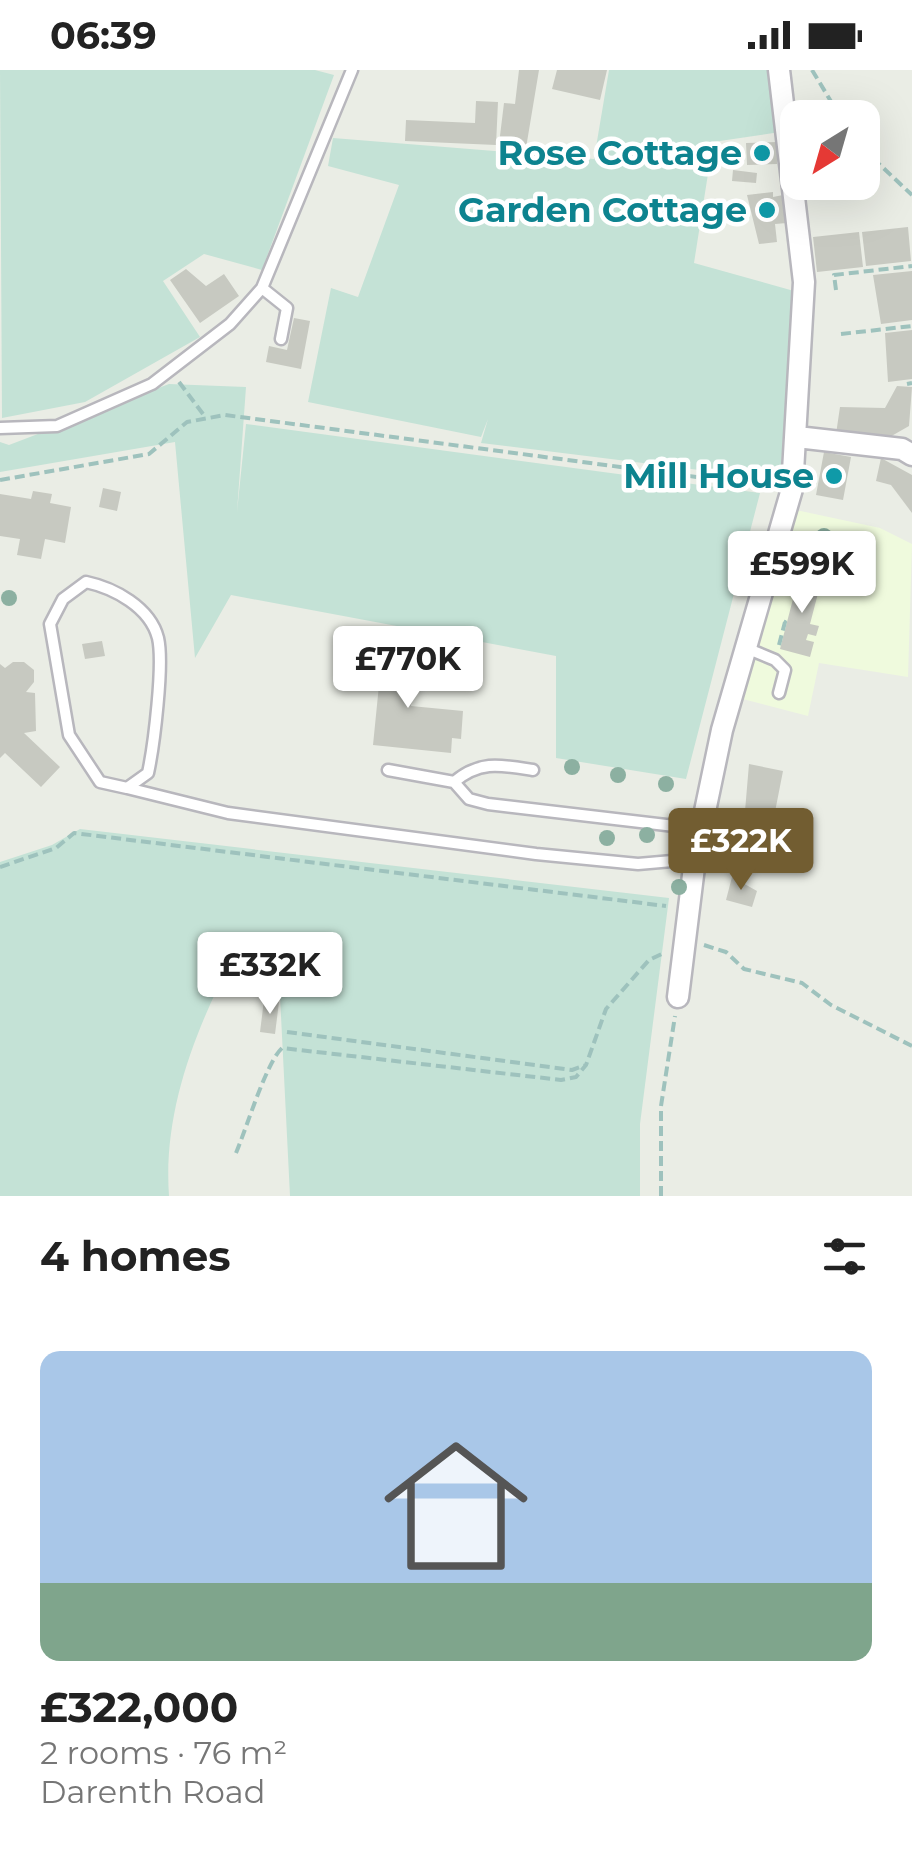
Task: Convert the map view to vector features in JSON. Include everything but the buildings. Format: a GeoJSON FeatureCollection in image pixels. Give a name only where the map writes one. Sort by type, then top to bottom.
{"type":"FeatureCollection","features":[{"type":"Feature","properties":{"kind":"street"},"geometry":{"type":"LineString","coordinates":[[678,997],[700,829],[745,648],[762,610],[792,490],[798,436],[804,282],[779,70]]}},
{"type":"Feature","properties":{"kind":"street"},"geometry":{"type":"LineString","coordinates":[[798,436],[861,442],[902,449],[912,455]]}},
{"type":"Feature","properties":{"kind":"lane"},"geometry":{"type":"LineString","coordinates":[[0,428],[57,426],[152,384],[230,324],[262,288],[352,70]]}},
{"type":"Feature","properties":{"kind":"lane"},"geometry":{"type":"LineString","coordinates":[[262,288],[288,308],[281,339]]}},
{"type":"Feature","properties":{"kind":"lane"},"geometry":{"type":"LineString","coordinates":[[127,788],[148,773],[154,746],[158,637],[137,606],[111,587],[86,582],[63,599],[50,624],[68,735],[100,782],[228,812],[536,854],[638,864],[695,859]]}},
{"type":"Feature","properties":{"kind":"lane"},"geometry":{"type":"LineString","coordinates":[[745,648],[775,660],[785,670],[778,693]]}},
{"type":"Feature","properties":{"kind":"lane"},"geometry":{"type":"LineString","coordinates":[[454,782],[468,770],[489,763],[533,770]]}},
{"type":"Feature","properties":{"kind":"lane"},"geometry":{"type":"LineString","coordinates":[[388,770],[454,782],[469,799],[488,804],[700,829]]}},
{"type":"Feature","properties":{"kind":"path"},"geometry":{"type":"LineString","coordinates":[[812,70],[830,100]]}},
{"type":"Feature","properties":{"kind":"path"},"geometry":{"type":"LineString","coordinates":[[880,165],[912,195]]}},
{"type":"Feature","properties":{"kind":"path"},"geometry":{"type":"LineString","coordinates":[[836,290],[834,275],[912,266]]}},
{"type":"Feature","properties":{"kind":"path"},"geometry":{"type":"LineString","coordinates":[[841,334],[912,326]]}},
{"type":"Feature","properties":{"kind":"path"},"geometry":{"type":"LineString","coordinates":[[170,370],[206,418]]}},
{"type":"Feature","properties":{"kind":"path"},"geometry":{"type":"LineString","coordinates":[[0,480],[149,454],[187,422],[225,415],[792,490]]}},
{"type":"Feature","properties":{"kind":"path"},"geometry":{"type":"LineString","coordinates":[[775,660],[785,622],[781,621]]}},
{"type":"Feature","properties":{"kind":"path"},"geometry":{"type":"LineString","coordinates":[[0,867],[56,848],[74,833],[666,906]]}},
{"type":"Feature","properties":{"kind":"path"},"geometry":{"type":"LineString","coordinates":[[236,1153],[266,1082],[270,1060],[282,1048],[561,1080],[576,1077],[586,1065],[606,1009],[638,972],[662,953],[685,946],[726,952],[744,970],[802,983],[832,1005],[912,1046]]}},
{"type":"Feature","properties":{"kind":"path"},"geometry":{"type":"LineString","coordinates":[[660,1196],[661,1106],[678,997]]}},
{"type":"Feature","properties":{"kind":"path"},"geometry":{"type":"LineString","coordinates":[[287,1032],[572,1070],[586,1065]]}},
{"type":"Feature","properties":{"kind":"shaded area"},"geometry":{"type":"Polygon","coordinates":[[[0,70],[315,70],[334,75],[262,270],[204,254],[163,281],[200,337],[85,402],[2,418],[0,70]]]}},
{"type":"Feature","properties":{"kind":"shaded area"},"geometry":{"type":"Polygon","coordinates":[[[609,70],[770,70],[780,132],[713,142],[694,263],[794,291],[780,480],[481,443],[488,419],[481,437],[308,402],[331,288],[358,297],[399,185],[328,166],[333,138],[594,159],[609,70]]]}},
{"type":"Feature","properties":{"kind":"shaded area"},"geometry":{"type":"Polygon","coordinates":[[[169,384],[246,387],[237,512],[246,424],[760,493],[686,779],[556,758],[556,656],[231,595],[195,658],[175,442],[0,472],[0,442],[9,445],[169,384]]]}},
{"type":"Feature","properties":{"kind":"shaded area"},"geometry":{"type":"Polygon","coordinates":[[[796,510],[880,528],[912,544],[908,677],[819,663],[808,716],[735,697],[757,649],[796,510]]]}},
{"type":"Feature","properties":{"kind":"shaded area"},"geometry":{"type":"Polygon","coordinates":[[[80,829],[669,898],[640,1124],[640,1196],[290,1196],[280,996],[259,961],[233,957],[184,1072],[171,1133],[169,1196],[0,1196],[0,862],[52,845],[80,829]]]}},
{"type":"Feature","properties":{"kind":"place","name":"Rose Cottage"},"geometry":{"type":"Point","coordinates":[762,153]}},
{"type":"Feature","properties":{"kind":"place","name":"Garden Cottage"},"geometry":{"type":"Point","coordinates":[767,210]}},
{"type":"Feature","properties":{"kind":"place","name":"Mill House"},"geometry":{"type":"Point","coordinates":[834,476]}}]}
